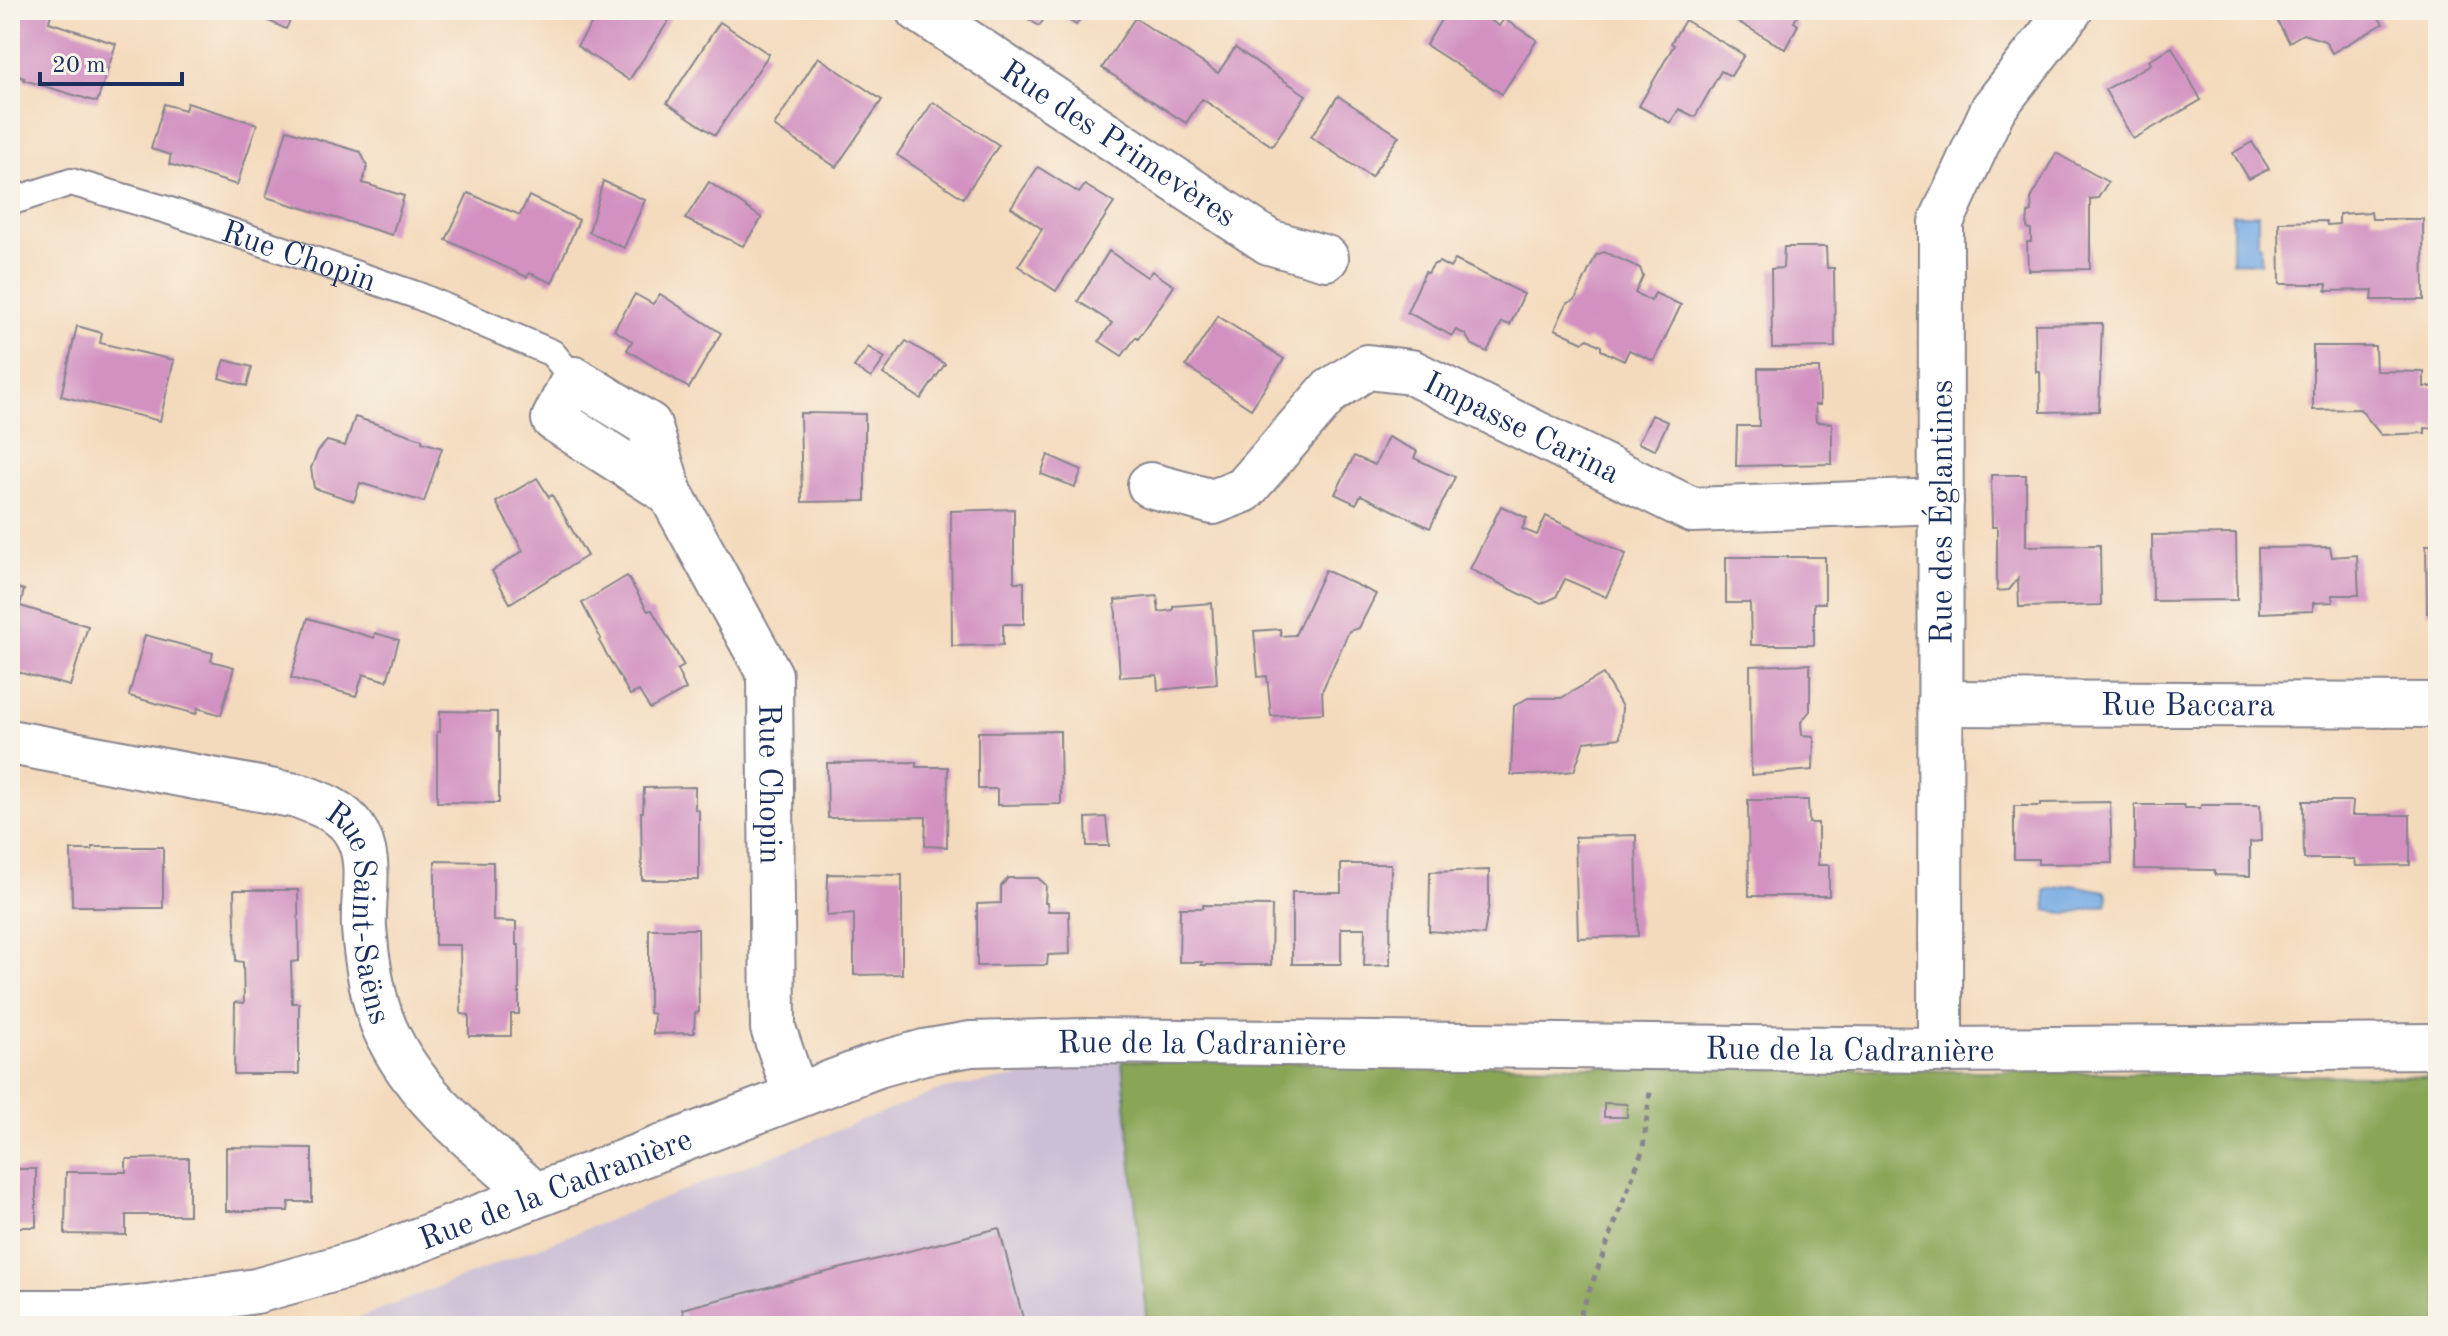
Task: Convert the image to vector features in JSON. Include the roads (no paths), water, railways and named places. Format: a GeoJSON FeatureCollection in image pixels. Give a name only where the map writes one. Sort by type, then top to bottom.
{"type":"FeatureCollection","features":[{"type":"Feature","properties":{"kind":"street","name":"Rue des Primevères"},"geometry":{"type":"LineString","coordinates":[[919,10],[1269,242],[1326,258]]}},
{"type":"Feature","properties":{"kind":"street","name":"Rue des Églantines"},"geometry":{"type":"LineString","coordinates":[[1940,1050],[1941,222],[1993,109],[2070,10]]}},
{"type":"Feature","properties":{"kind":"street","name":"Impasse Carina"},"geometry":{"type":"LineString","coordinates":[[1150,485],[1213,502],[1244,490],[1329,392],[1367,367],[1411,372],[1692,510],[1941,501]]}},
{"type":"Feature","properties":{"kind":"street","name":"Rue Chopin"},"geometry":{"type":"LineString","coordinates":[[574,379],[649,425],[670,493],[770,675],[773,1028],[796,1096]]}},
{"type":"Feature","properties":{"kind":"street","name":"Rue Baccara"},"geometry":{"type":"LineString","coordinates":[[1940,703],[2438,705]]}},
{"type":"Feature","properties":{"kind":"street","name":"Rue Saint-Saëns"},"geometry":{"type":"LineString","coordinates":[[10,742],[302,797],[331,809],[352,826],[362,845],[366,865],[364,929],[373,989],[385,1029],[430,1100],[535,1195]]}},
{"type":"Feature","properties":{"kind":"street","name":"Rue de la Cadranière"},"geometry":{"type":"LineString","coordinates":[[10,1312],[124,1310],[256,1291],[364,1261],[878,1065],[924,1052],[971,1044],[1084,1041],[1940,1050],[2438,1046]]}},
{"type":"Feature","properties":{"kind":"lane","name":"Rue Chopin"},"geometry":{"type":"LineString","coordinates":[[10,202],[71,182],[167,210],[419,296],[552,353],[574,379]]}},
{"type":"Feature","properties":{"kind":"water"},"geometry":{"type":"Polygon","coordinates":[[[2232,214],[2258,214],[2261,263],[2232,262],[2232,214]]]}},
{"type":"Feature","properties":{"kind":"water"},"geometry":{"type":"Polygon","coordinates":[[[2072,885],[2105,891],[2108,897],[2106,905],[2067,914],[2046,910],[2045,890],[2072,885]]]}}]}
